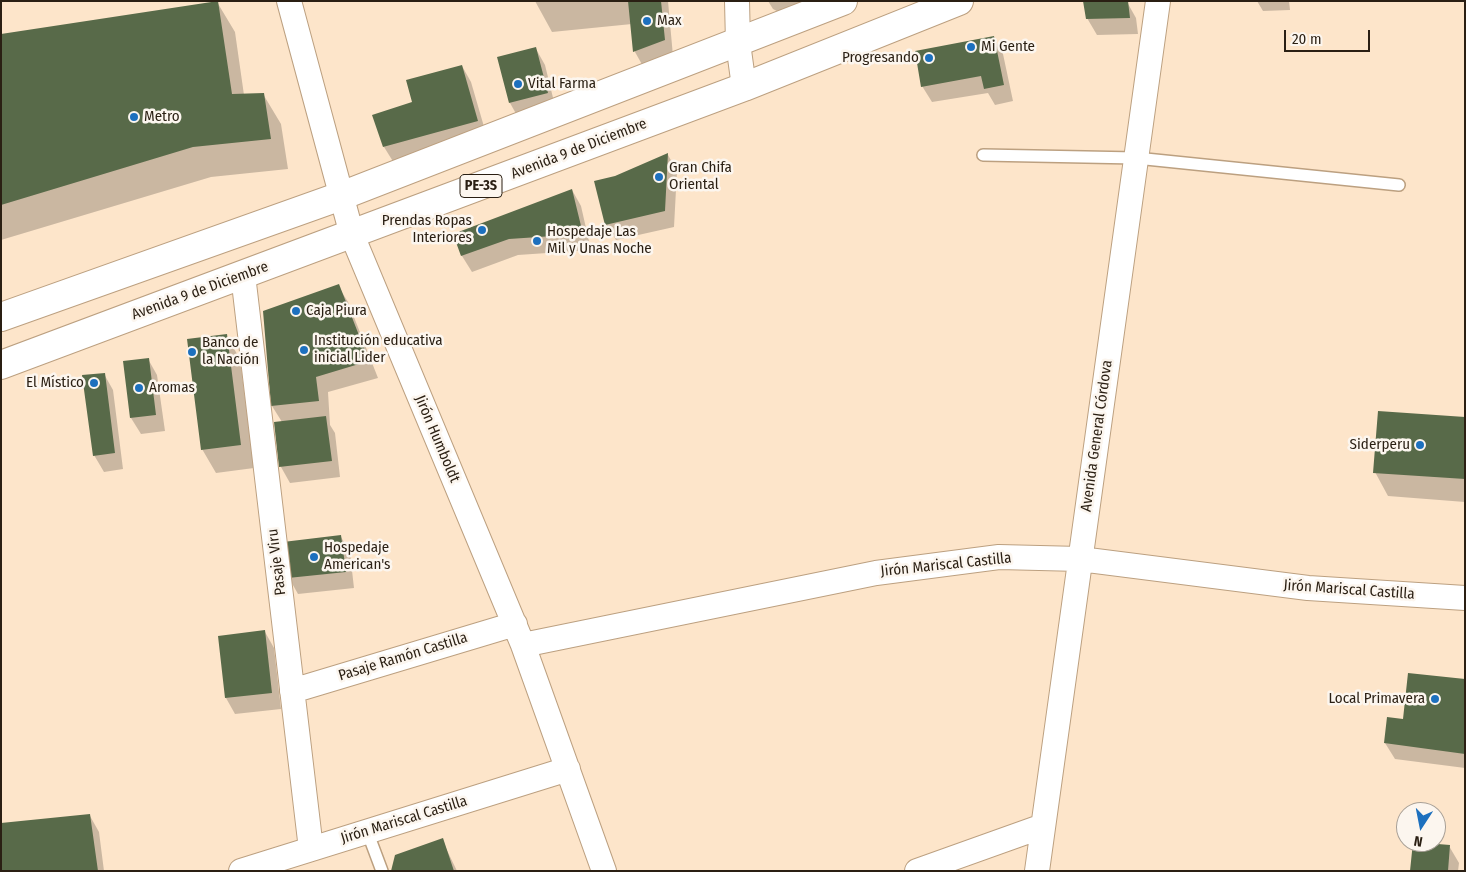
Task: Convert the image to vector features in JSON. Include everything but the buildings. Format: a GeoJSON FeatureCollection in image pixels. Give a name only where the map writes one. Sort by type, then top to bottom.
{"type":"FeatureCollection","features":[{"type":"Feature","properties":{"kind":"main road","name":"PE-3S"},"geometry":{"type":"LineString","coordinates":[[1,317],[341,196],[843,1]]}},
{"type":"Feature","properties":{"kind":"main road","name":"Avenida 9 de Diciembre"},"geometry":{"type":"LineString","coordinates":[[1,365],[744,87],[958,1]]}},
{"type":"Feature","properties":{"kind":"street","name":"Jirón Humboldt"},"geometry":{"type":"LineString","coordinates":[[290,1],[352,235],[519,634],[604,871]]}},
{"type":"Feature","properties":{"kind":"street"},"geometry":{"type":"LineString","coordinates":[[738,1],[738,43],[744,87]]}},
{"type":"Feature","properties":{"kind":"street","name":"Avenida General Córdova"},"geometry":{"type":"LineString","coordinates":[[1037,871],[1158,1]]}},
{"type":"Feature","properties":{"kind":"street","name":"Pasaje Viru"},"geometry":{"type":"LineString","coordinates":[[243,275],[312,849]]}},
{"type":"Feature","properties":{"kind":"street","name":"Jirón Mariscal Castilla"},"geometry":{"type":"LineString","coordinates":[[519,634],[876,572],[999,557],[1080,559],[1308,588],[1465,598]]}},
{"type":"Feature","properties":{"kind":"street","name":"Pasaje Ramón Castilla"},"geometry":{"type":"LineString","coordinates":[[292,691],[519,634]]}},
{"type":"Feature","properties":{"kind":"street","name":"Jirón Mariscal Castilla"},"geometry":{"type":"LineString","coordinates":[[241,871],[568,770]]}},
{"type":"Feature","properties":{"kind":"street"},"geometry":{"type":"LineString","coordinates":[[917,871],[1043,826]]}},
{"type":"Feature","properties":{"kind":"lane"},"geometry":{"type":"LineString","coordinates":[[983,155],[1136,158],[1399,185]]}},
{"type":"Feature","properties":{"kind":"lane"},"geometry":{"type":"LineString","coordinates":[[367,832],[382,871]]}},
{"type":"Feature","properties":{"kind":"place","name":"Max"},"geometry":{"type":"Point","coordinates":[647,21]}},
{"type":"Feature","properties":{"kind":"place","name":"Mi Gente"},"geometry":{"type":"Point","coordinates":[971,47]}},
{"type":"Feature","properties":{"kind":"place","name":"Progresando"},"geometry":{"type":"Point","coordinates":[929,58]}},
{"type":"Feature","properties":{"kind":"place","name":"Vital Farma"},"geometry":{"type":"Point","coordinates":[518,84]}},
{"type":"Feature","properties":{"kind":"place","name":"Metro"},"geometry":{"type":"Point","coordinates":[134,117]}},
{"type":"Feature","properties":{"kind":"place","name":"Gran Chifa Oriental"},"geometry":{"type":"Point","coordinates":[659,177]}},
{"type":"Feature","properties":{"kind":"place","name":"Prendas Ropas Interiores"},"geometry":{"type":"Point","coordinates":[482,230]}},
{"type":"Feature","properties":{"kind":"place","name":"Hospedaje Las Mil y Unas Noche"},"geometry":{"type":"Point","coordinates":[537,241]}},
{"type":"Feature","properties":{"kind":"place","name":"Caja Piura"},"geometry":{"type":"Point","coordinates":[296,311]}},
{"type":"Feature","properties":{"kind":"place","name":"Institución educativa inicial Lider"},"geometry":{"type":"Point","coordinates":[304,350]}},
{"type":"Feature","properties":{"kind":"place","name":"Banco de la Nación"},"geometry":{"type":"Point","coordinates":[192,352]}},
{"type":"Feature","properties":{"kind":"place","name":"El Místico"},"geometry":{"type":"Point","coordinates":[94,383]}},
{"type":"Feature","properties":{"kind":"place","name":"Aromas"},"geometry":{"type":"Point","coordinates":[139,388]}},
{"type":"Feature","properties":{"kind":"place","name":"Siderperu"},"geometry":{"type":"Point","coordinates":[1420,445]}},
{"type":"Feature","properties":{"kind":"place","name":"Hospedaje American's"},"geometry":{"type":"Point","coordinates":[314,557]}},
{"type":"Feature","properties":{"kind":"place","name":"Local Primavera"},"geometry":{"type":"Point","coordinates":[1435,699]}}]}
